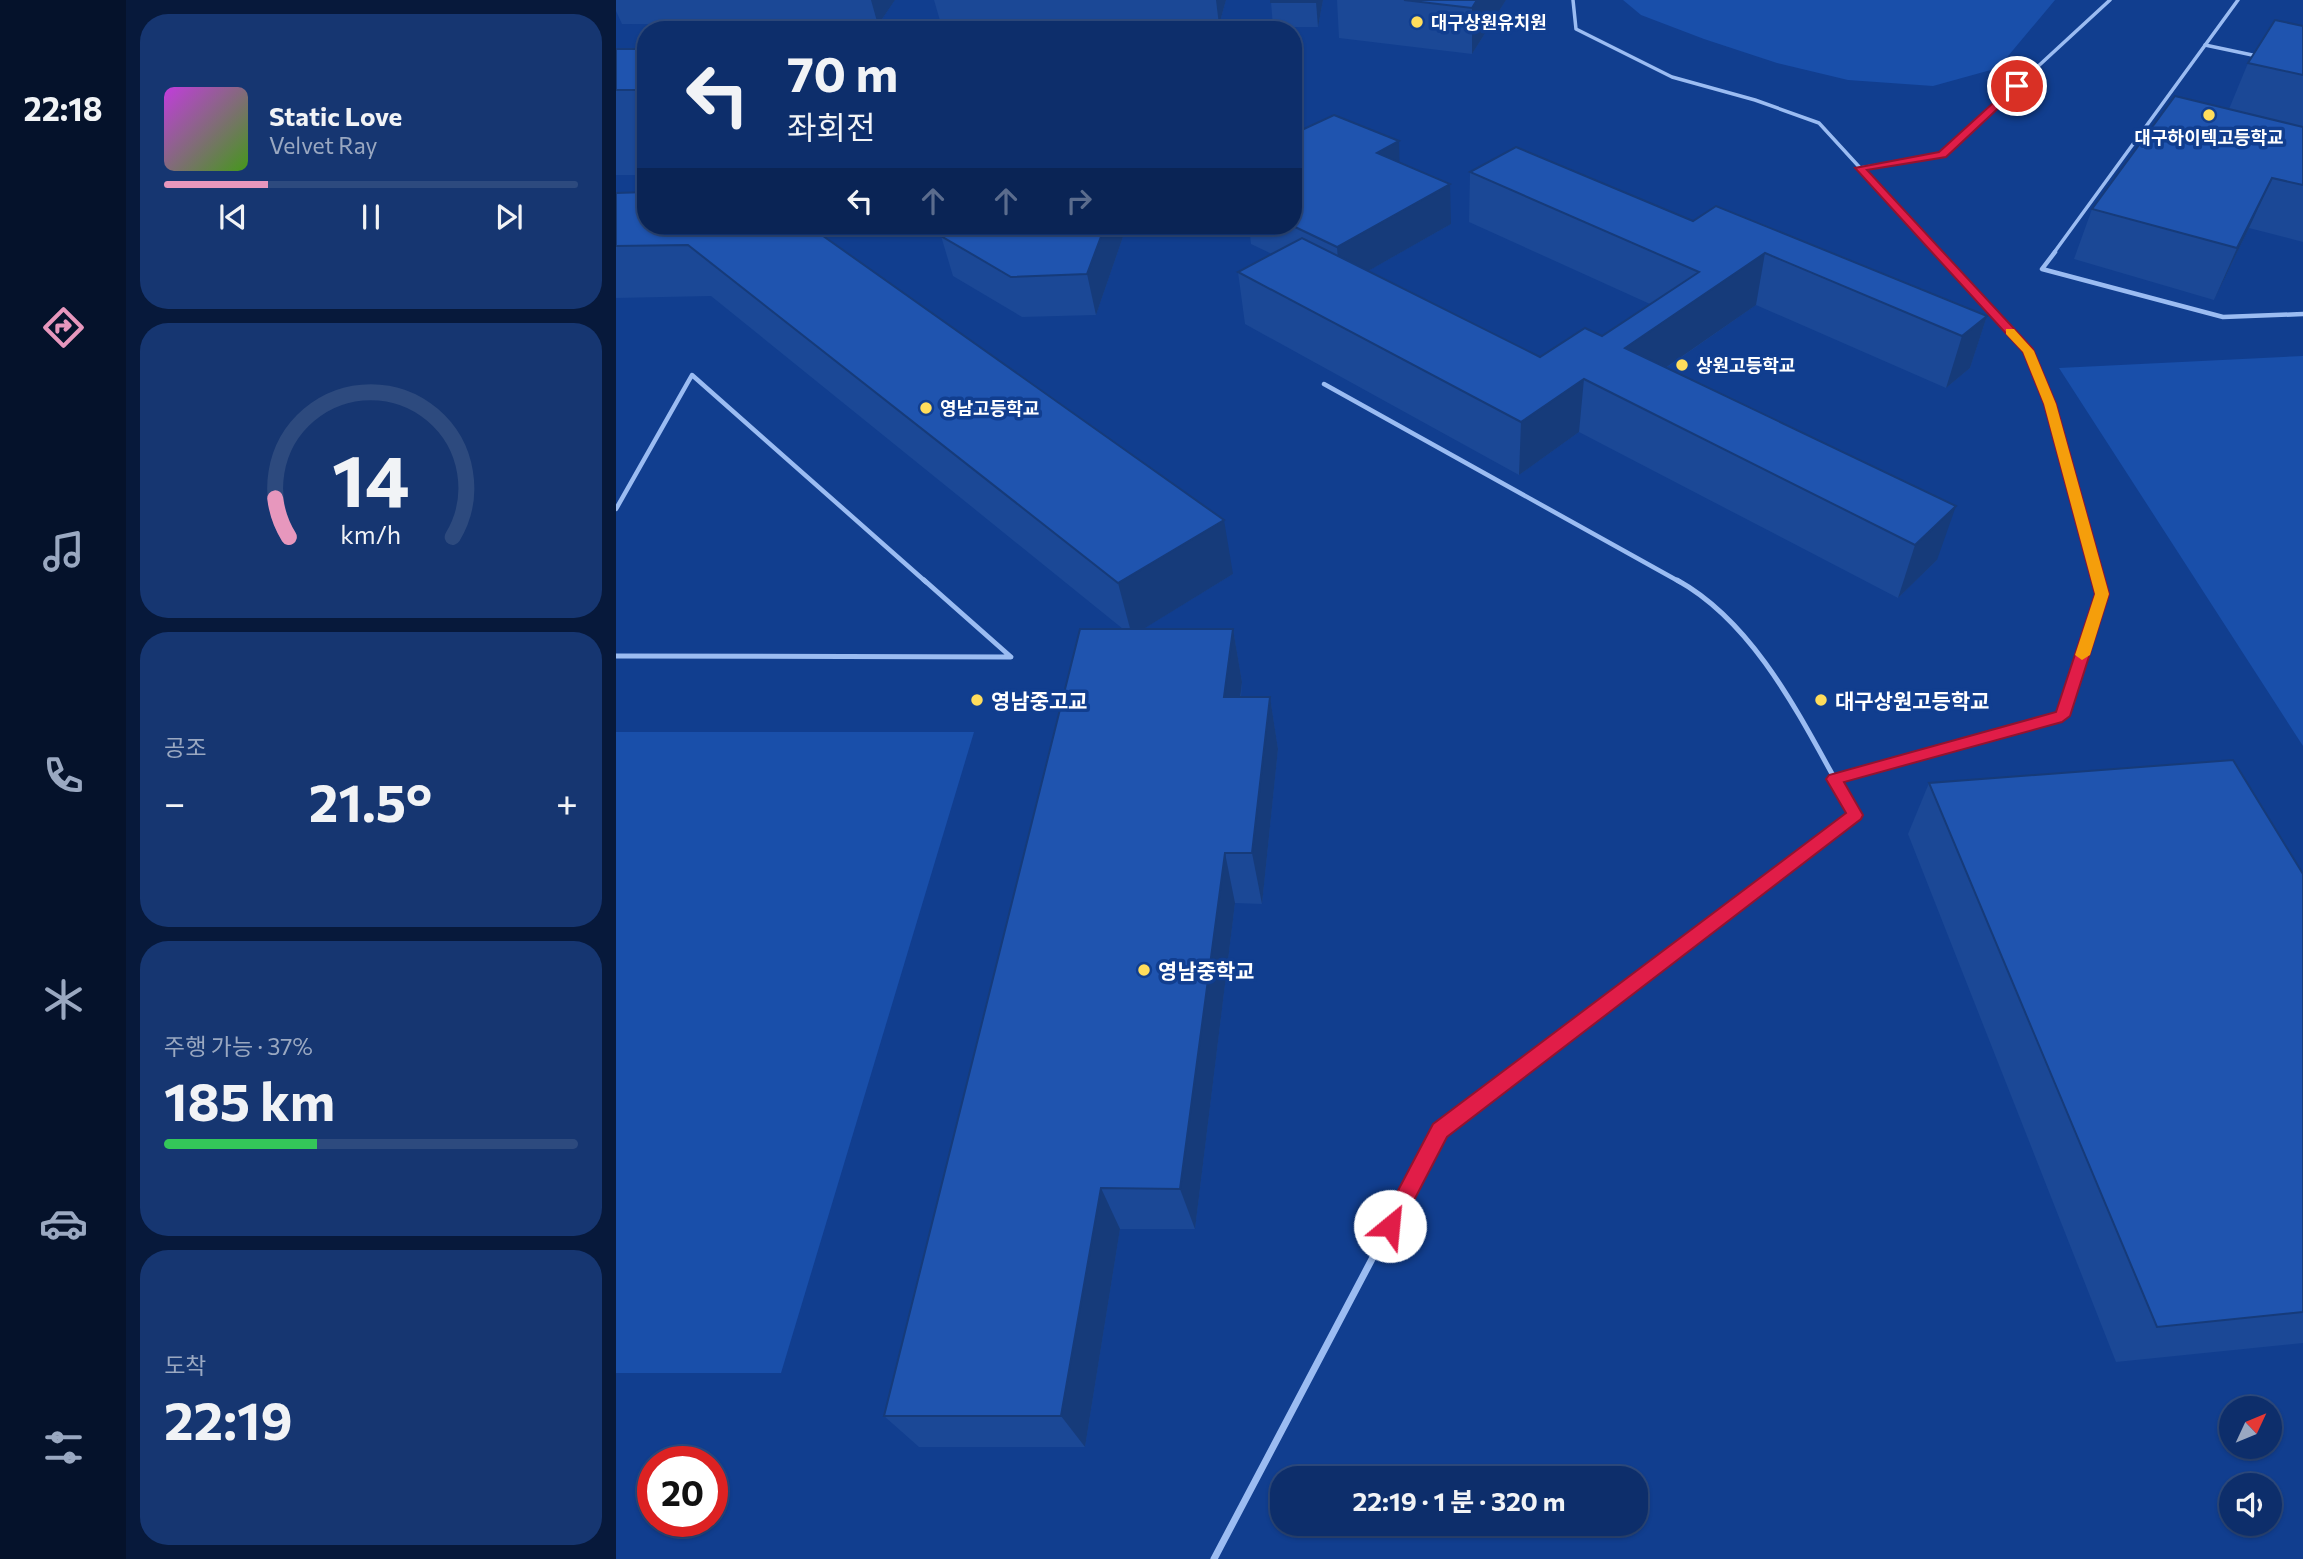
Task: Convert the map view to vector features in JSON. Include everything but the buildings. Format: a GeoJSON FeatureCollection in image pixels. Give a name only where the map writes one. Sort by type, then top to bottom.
{"type":"FeatureCollection","features":[{"type":"Feature","properties":{"kind":"lane"},"geometry":{"type":"LineString","coordinates":[[1573,0],[1576,29],[1672,76],[1755,100],[1819,123],[2029,351],[2050,404],[2102,594],[2062,716],[1834,779]]}},
{"type":"Feature","properties":{"kind":"lane"},"geometry":{"type":"LineString","coordinates":[[1860,168],[1942,155],[2110,0]]}},
{"type":"Feature","properties":{"kind":"lane"},"geometry":{"type":"LineString","coordinates":[[2238,0],[2042,269],[2223,317],[2303,314]]}},
{"type":"Feature","properties":{"kind":"lane"},"geometry":{"type":"LineString","coordinates":[[2205,45],[2266,58]]}},
{"type":"Feature","properties":{"kind":"lane"},"geometry":{"type":"LineString","coordinates":[[616,509],[692,375],[1011,657],[616,656]]}},
{"type":"Feature","properties":{"kind":"lane"},"geometry":{"type":"LineString","coordinates":[[1214,1559],[1440,1130],[1855,815],[1762,656],[1699,592],[1324,384]]}},
{"type":"Feature","properties":{"kind":"shaded area"},"geometry":{"type":"Polygon","coordinates":[[[1623,0],[2055,0],[1998,68],[1933,86],[1848,80],[1777,63],[1641,15],[1623,0]]]}},
{"type":"Feature","properties":{"kind":"shaded area"},"geometry":{"type":"Polygon","coordinates":[[[2303,356],[2303,746],[2059,368],[2303,356]]]}},
{"type":"Feature","properties":{"kind":"shaded area"},"geometry":{"type":"Polygon","coordinates":[[[616,732],[974,732],[781,1373],[616,1373],[616,732]]]}},
{"type":"Feature","properties":{"kind":"slow traffic"},"geometry":{"type":"LineString","coordinates":[[2010,332],[2029,351],[2050,404],[2102,594],[2082,655]]}},
{"type":"Feature","properties":{"kind":"place","name":"대구상원유치원"},"geometry":{"type":"Point","coordinates":[1417,22]}},
{"type":"Feature","properties":{"kind":"place","name":"대구하이텍고등학교"},"geometry":{"type":"Point","coordinates":[2209,115]}},
{"type":"Feature","properties":{"kind":"place","name":"상원고등학교"},"geometry":{"type":"Point","coordinates":[1682,365]}},
{"type":"Feature","properties":{"kind":"place","name":"영남고등학교"},"geometry":{"type":"Point","coordinates":[926,408]}},
{"type":"Feature","properties":{"kind":"place","name":"영남중고교"},"geometry":{"type":"Point","coordinates":[977,700]}},
{"type":"Feature","properties":{"kind":"place","name":"대구상원고등학교"},"geometry":{"type":"Point","coordinates":[1821,700]}},
{"type":"Feature","properties":{"kind":"place","name":"영남중학교"},"geometry":{"type":"Point","coordinates":[1144,970]}},
{"type":"Feature","properties":{"kind":"route"},"geometry":{"type":"LineString","coordinates":[[1390,1226],[1440,1130],[1855,815],[1834,779],[2062,716],[2102,594],[2050,404],[2029,351],[1860,168],[1942,155],[2017,86]]}}]}
